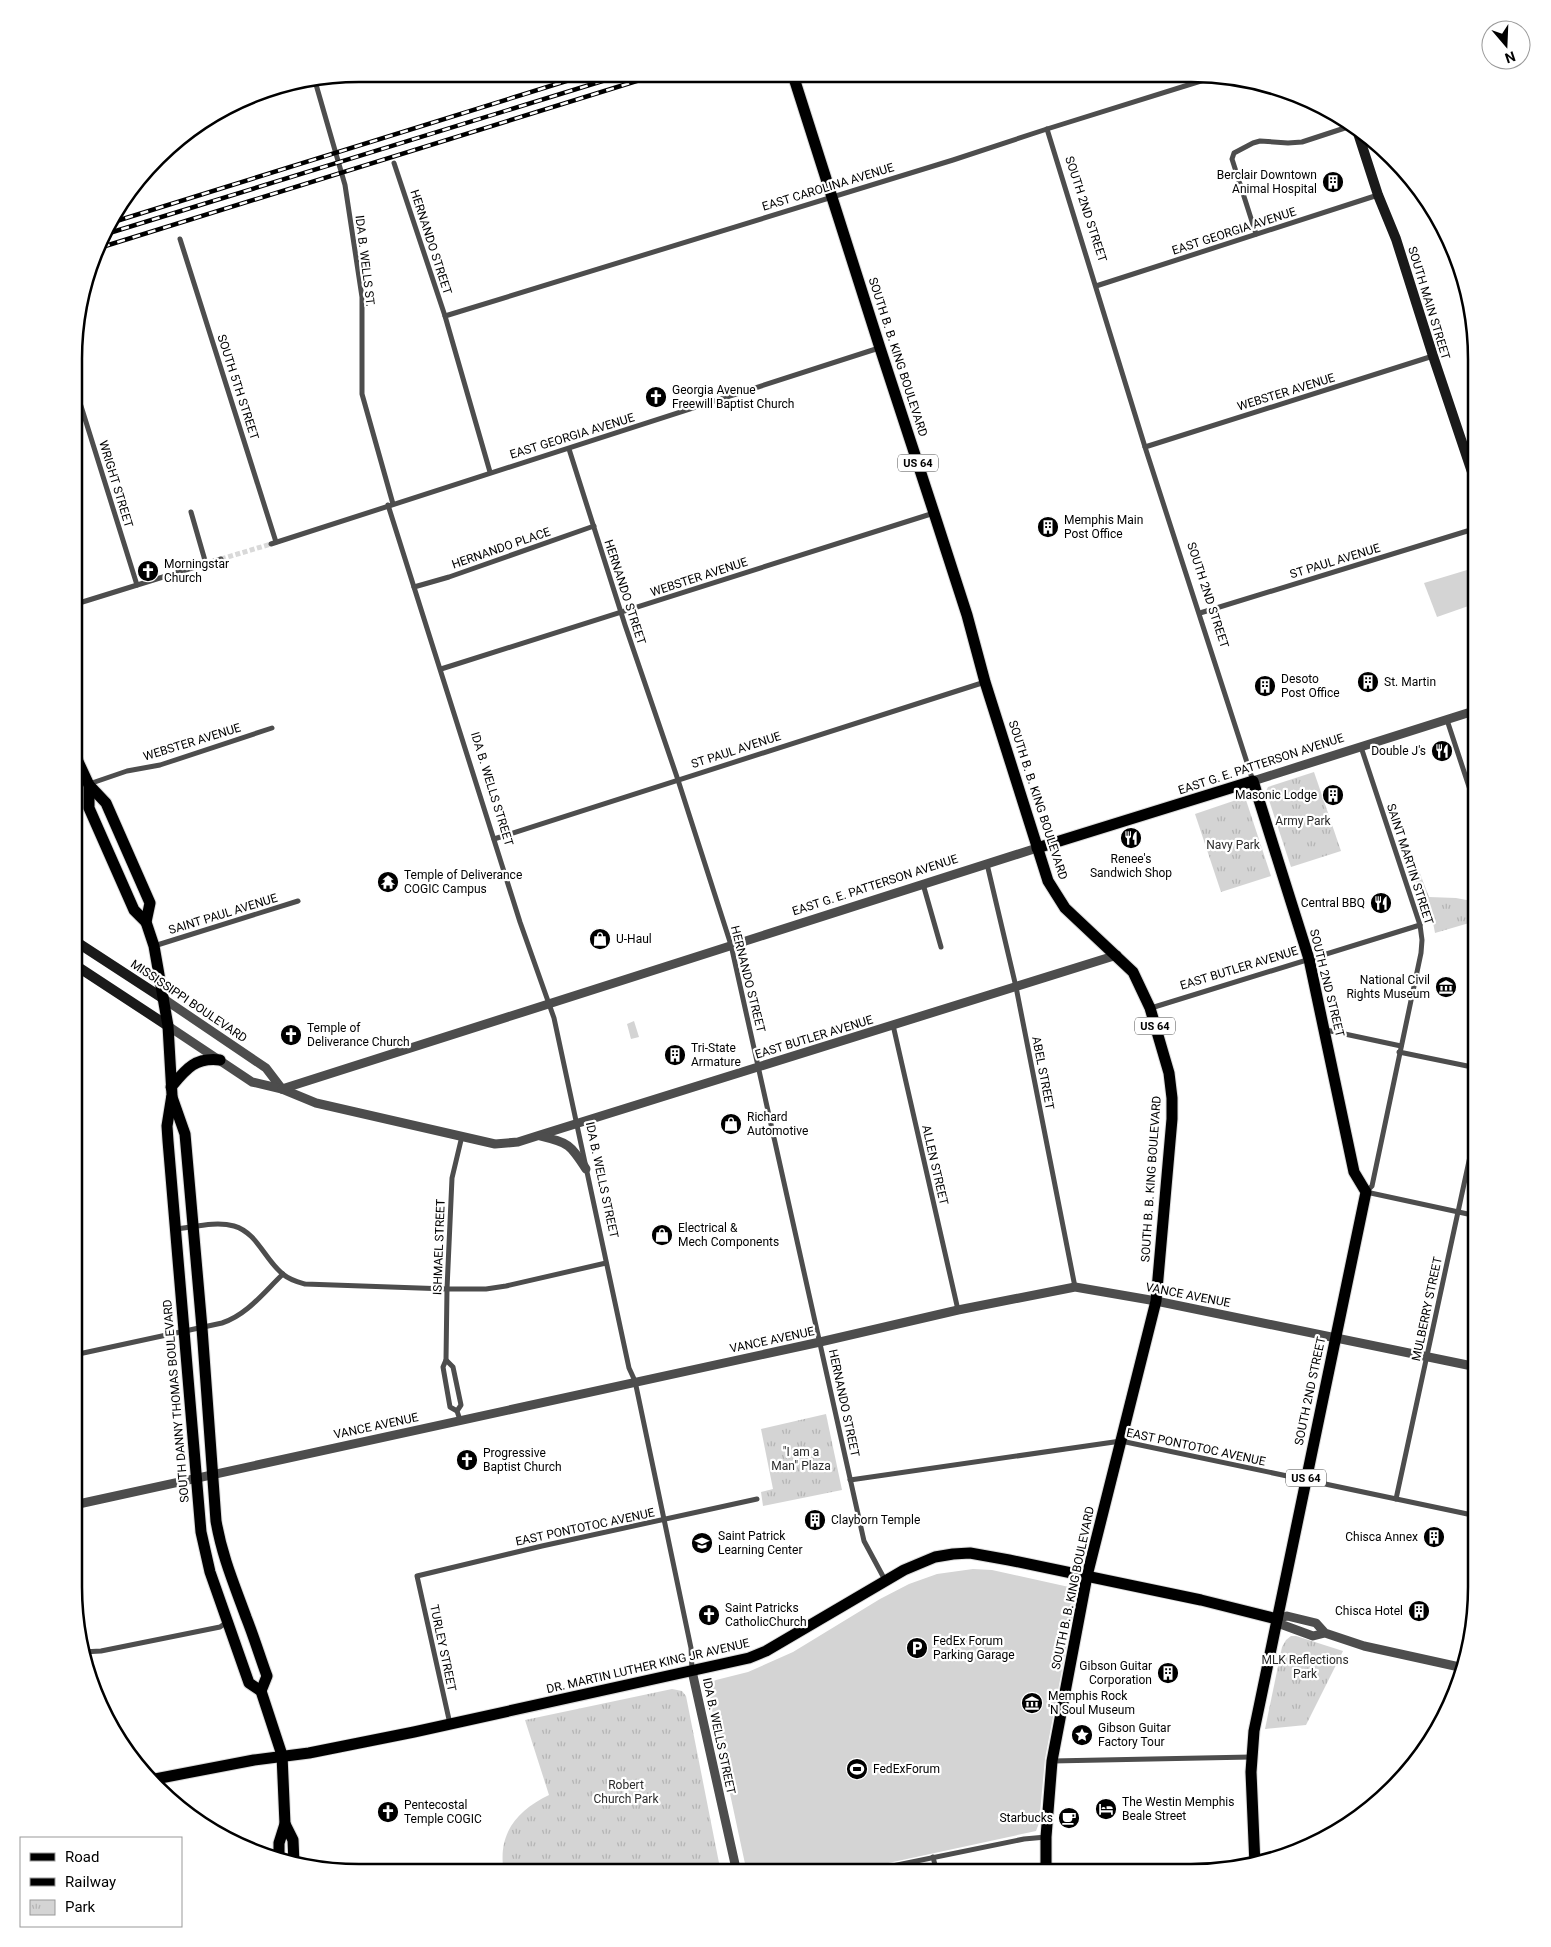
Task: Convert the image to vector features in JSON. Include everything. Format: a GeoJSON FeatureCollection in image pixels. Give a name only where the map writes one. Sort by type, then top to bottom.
{"type":"FeatureCollection","features":[{"type":"Feature","properties":{"kind":"main road","name":"SOUTH B. B. KING BOULEVARD"},"geometry":{"type":"LineString","coordinates":[[796,83],[967,615],[985,682],[1048,881],[1065,908],[1133,972],[1150,1008],[1169,1073],[1172,1119],[1156,1300],[1087,1576],[1052,1761],[1046,1837],[1046,1864]]}},
{"type":"Feature","properties":{"kind":"main road","name":"SOUTH MAIN STREET"},"geometry":{"type":"LineString","coordinates":[[1360,140],[1378,195],[1396,239],[1468,460]]}},
{"type":"Feature","properties":{"kind":"main road","name":"SOUTH DANNY THOMAS BOULEVARD"},"geometry":{"type":"LineString","coordinates":[[82,770],[89,785],[106,803],[150,903],[146,922]]}},
{"type":"Feature","properties":{"kind":"main road","name":"EAST G. E. PATTERSON AVENUE"},"geometry":{"type":"LineString","coordinates":[[1038,848],[1253,781]]}},
{"type":"Feature","properties":{"kind":"main road","name":"SOUTH 2ND STREET"},"geometry":{"type":"LineString","coordinates":[[1253,781],[1309,959],[1354,1172],[1366,1192],[1254,1731],[1252,1756],[1254,1857]]}},
{"type":"Feature","properties":{"kind":"main road","name":"SOUTH DANNY THOMAS BOULEVARD"},"geometry":{"type":"LineString","coordinates":[[89,785],[88,808],[134,910],[146,922],[154,946],[164,999],[168,1026],[172,1091],[167,1126],[195,1478],[204,1553],[249,1683],[261,1691],[282,1755],[285,1824],[278,1843],[279,1852]]}},
{"type":"Feature","properties":{"kind":"main road","name":"MISSISSIPPI BOULEVARD"},"geometry":{"type":"LineString","coordinates":[[82,945],[164,999]]}},
{"type":"Feature","properties":{"kind":"main road"},"geometry":{"type":"LineString","coordinates":[[82,970],[168,1026]]}},
{"type":"Feature","properties":{"kind":"main road"},"geometry":{"type":"LineString","coordinates":[[172,1091],[185,1070],[207,1059],[220,1060]]}},
{"type":"Feature","properties":{"kind":"main road","name":"SOUTH DANNY THOMAS BOULEVARD"},"geometry":{"type":"LineString","coordinates":[[172,1091],[185,1134],[216,1521],[221,1548],[267,1676],[261,1691]]}},
{"type":"Feature","properties":{"kind":"main road","name":"DR. MARTIN LUTHER KING JR AVENUE"},"geometry":{"type":"LineString","coordinates":[[159,1778],[282,1755],[309,1753],[749,1658],[766,1651],[904,1570],[935,1557],[953,1554],[970,1553],[1087,1576],[1201,1600],[1277,1619]]}},
{"type":"Feature","properties":{"kind":"main road","name":"SOUTH DANNY THOMAS BOULEVARD"},"geometry":{"type":"LineString","coordinates":[[285,1824],[293,1840],[294,1856]]}},
{"type":"Feature","properties":{"kind":"street","name":"EAST CAROLINA AVENUE"},"geometry":{"type":"LineString","coordinates":[[445,316],[953,160],[1047,128],[1194,83]]}},
{"type":"Feature","properties":{"kind":"street","name":"IDA B. WELLS ST."},"geometry":{"type":"LineString","coordinates":[[317,86],[345,185],[362,297],[362,394],[390,505]]}},
{"type":"Feature","properties":{"kind":"street","name":"SOUTH 2ND STREET"},"geometry":{"type":"LineString","coordinates":[[1047,128],[1145,447],[1253,781]]}},
{"type":"Feature","properties":{"kind":"street"},"geometry":{"type":"LineString","coordinates":[[1256,234],[1232,159],[1234,153],[1260,141],[1302,142],[1345,129]]}},
{"type":"Feature","properties":{"kind":"street","name":"HERNANDO STREET"},"geometry":{"type":"LineString","coordinates":[[394,163],[445,316],[490,472]]}},
{"type":"Feature","properties":{"kind":"street","name":"EAST GEORGIA AVENUE"},"geometry":{"type":"LineString","coordinates":[[1096,286],[1378,195]]}},
{"type":"Feature","properties":{"kind":"street","name":"SOUTH 5TH STREET"},"geometry":{"type":"LineString","coordinates":[[180,238],[274,543]]}},
{"type":"Feature","properties":{"kind":"street","name":"EAST GEORGIA AVENUE"},"geometry":{"type":"LineString","coordinates":[[274,543],[880,348]]}},
{"type":"Feature","properties":{"kind":"street","name":"WEBSTER AVENUE"},"geometry":{"type":"LineString","coordinates":[[1145,447],[1433,356]]}},
{"type":"Feature","properties":{"kind":"street","name":"WRIGHT STREET"},"geometry":{"type":"LineString","coordinates":[[82,412],[137,585]]}},
{"type":"Feature","properties":{"kind":"street","name":"HERNANDO STREET"},"geometry":{"type":"LineString","coordinates":[[569,449],[731,945],[864,1541],[885,1580]]}},
{"type":"Feature","properties":{"kind":"street","name":"IDA B. WELLS STREET"},"geometry":{"type":"LineString","coordinates":[[390,505],[494,839],[554,1018],[629,1368],[635,1381],[691,1648],[692,1671],[735,1864]]}},
{"type":"Feature","properties":{"kind":"street"},"geometry":{"type":"LineString","coordinates":[[191,512],[206,564]]}},
{"type":"Feature","properties":{"kind":"street","name":"WEBSTER AVENUE"},"geometry":{"type":"LineString","coordinates":[[441,669],[934,513]]}},
{"type":"Feature","properties":{"kind":"street","name":"HERNANDO PLACE"},"geometry":{"type":"LineString","coordinates":[[414,587],[449,577],[594,526]]}},
{"type":"Feature","properties":{"kind":"street","name":"ST PAUL AVENUE"},"geometry":{"type":"LineString","coordinates":[[1200,613],[1468,531]]}},
{"type":"Feature","properties":{"kind":"street"},"geometry":{"type":"LineString","coordinates":[[82,602],[221,559]]}},
{"type":"Feature","properties":{"kind":"street","name":"ST PAUL AVENUE"},"geometry":{"type":"LineString","coordinates":[[494,839],[985,682]]}},
{"type":"Feature","properties":{"kind":"street","name":"EAST G. E. PATTERSON AVENUE"},"geometry":{"type":"LineString","coordinates":[[1253,781],[1468,713]]}},
{"type":"Feature","properties":{"kind":"street"},"geometry":{"type":"LineString","coordinates":[[1446,720],[1468,785]]}},
{"type":"Feature","properties":{"kind":"street","name":"WEBSTER AVENUE"},"geometry":{"type":"LineString","coordinates":[[89,785],[127,771],[160,765],[272,728]]}},
{"type":"Feature","properties":{"kind":"street","name":"SAINT MARTIN STREET"},"geometry":{"type":"LineString","coordinates":[[1361,747],[1420,925],[1422,940],[1421,953],[1372,1186],[1366,1192]]}},
{"type":"Feature","properties":{"kind":"street","name":"EAST G. E. PATTERSON AVENUE"},"geometry":{"type":"LineString","coordinates":[[282,1089],[1038,848]]}},
{"type":"Feature","properties":{"kind":"street","name":"ABEL STREET"},"geometry":{"type":"LineString","coordinates":[[988,864],[1016,987],[1075,1287]]}},
{"type":"Feature","properties":{"kind":"street"},"geometry":{"type":"LineString","coordinates":[[923,884],[941,947]]}},
{"type":"Feature","properties":{"kind":"street","name":"SAINT PAUL AVENUE"},"geometry":{"type":"LineString","coordinates":[[154,946],[298,901]]}},
{"type":"Feature","properties":{"kind":"street","name":"EAST BUTLER AVENUE"},"geometry":{"type":"LineString","coordinates":[[1150,1008],[1420,925]]}},
{"type":"Feature","properties":{"kind":"street","name":"EAST BUTLER AVENUE"},"geometry":{"type":"LineString","coordinates":[[462,1136],[495,1144],[507,1144],[540,1136],[1117,956]]}},
{"type":"Feature","properties":{"kind":"street","name":"MISSISSIPPI BOULEVARD"},"geometry":{"type":"LineString","coordinates":[[164,999],[266,1068],[282,1089]]}},
{"type":"Feature","properties":{"kind":"street","name":"ALLEN STREET"},"geometry":{"type":"LineString","coordinates":[[893,1025],[958,1310]]}},
{"type":"Feature","properties":{"kind":"street"},"geometry":{"type":"LineString","coordinates":[[168,1026],[252,1082],[282,1089],[316,1103],[462,1136]]}},
{"type":"Feature","properties":{"kind":"street"},"geometry":{"type":"LineString","coordinates":[[1324,1030],[1401,1046]]}},
{"type":"Feature","properties":{"kind":"street"},"geometry":{"type":"LineString","coordinates":[[1399,1052],[1468,1066]]}},
{"type":"Feature","properties":{"kind":"street","name":"ISHMAEL STREET"},"geometry":{"type":"LineString","coordinates":[[458,1416],[450,1407],[443,1367],[446,1360],[452,1178],[462,1136]]}},
{"type":"Feature","properties":{"kind":"street"},"geometry":{"type":"LineString","coordinates":[[540,1136],[566,1142],[574,1149],[586,1169]]}},
{"type":"Feature","properties":{"kind":"street","name":"MULBERRY STREET"},"geometry":{"type":"LineString","coordinates":[[1396,1499],[1468,1166]]}},
{"type":"Feature","properties":{"kind":"street"},"geometry":{"type":"LineString","coordinates":[[1366,1192],[1468,1214]]}},
{"type":"Feature","properties":{"kind":"street"},"geometry":{"type":"LineString","coordinates":[[176,1228],[218,1224],[234,1226],[254,1239],[283,1274],[305,1284],[486,1289],[606,1263]]}},
{"type":"Feature","properties":{"kind":"street"},"geometry":{"type":"LineString","coordinates":[[82,1353],[202,1328],[234,1319],[244,1312],[283,1274]]}},
{"type":"Feature","properties":{"kind":"street","name":"VANCE AVENUE"},"geometry":{"type":"LineString","coordinates":[[82,1503],[212,1475],[458,1416],[635,1381],[820,1342],[958,1310],[1075,1287],[1156,1300],[1468,1365]]}},
{"type":"Feature","properties":{"kind":"street","name":"ISHMAEL STREET"},"geometry":{"type":"LineString","coordinates":[[446,1360],[453,1367],[461,1405],[458,1416]]}},
{"type":"Feature","properties":{"kind":"street","name":"EAST PONTOTOC AVENUE"},"geometry":{"type":"LineString","coordinates":[[850,1480],[1121,1441],[1468,1514]]}},
{"type":"Feature","properties":{"kind":"street","name":"EAST PONTOTOC AVENUE"},"geometry":{"type":"LineString","coordinates":[[417,1576],[542,1546],[757,1499]]}},
{"type":"Feature","properties":{"kind":"street","name":"TURLEY STREET"},"geometry":{"type":"LineString","coordinates":[[417,1576],[450,1724]]}},
{"type":"Feature","properties":{"kind":"street","name":"DR. MARTIN LUTHER KING JR AVENUE"},"geometry":{"type":"LineString","coordinates":[[1277,1619],[1287,1616],[1316,1623],[1325,1633],[1364,1646],[1457,1666]]}},
{"type":"Feature","properties":{"kind":"street"},"geometry":{"type":"LineString","coordinates":[[90,1652],[220,1627],[227,1622]]}},
{"type":"Feature","properties":{"kind":"street"},"geometry":{"type":"LineString","coordinates":[[1052,1761],[1252,1756]]}},
{"type":"Feature","properties":{"kind":"street"},"geometry":{"type":"LineString","coordinates":[[900,1864],[1024,1839],[1046,1837]]}},
{"type":"Feature","properties":{"kind":"street"},"geometry":{"type":"LineString","coordinates":[[933,1857],[935,1864]]}},
{"type":"Feature","properties":{"kind":"green space"},"geometry":{"type":"Polygon","coordinates":[[[1468,570],[1468,606],[1437,617],[1424,583],[1468,570]]]}},
{"type":"Feature","properties":{"kind":"green space","name":"Army Park"},"geometry":{"type":"Polygon","coordinates":[[[1314,772],[1341,851],[1291,867],[1266,791],[1268,787],[1314,772]]]}},
{"type":"Feature","properties":{"kind":"green space","name":"Navy Park"},"geometry":{"type":"Polygon","coordinates":[[[1245,797],[1271,876],[1221,892],[1195,814],[1245,797]]]}},
{"type":"Feature","properties":{"kind":"green space"},"geometry":{"type":"Polygon","coordinates":[[[1416,863],[1429,897],[1468,900],[1468,923],[1435,933],[1431,912],[1415,887],[1409,868],[1416,863]]]}},
{"type":"Feature","properties":{"kind":"green space"},"geometry":{"type":"Polygon","coordinates":[[[634,1021],[639,1037],[631,1039],[627,1024],[634,1021]]]}},
{"type":"Feature","properties":{"kind":"green space","name":"\"I am a Man\" Plaza"},"geometry":{"type":"Polygon","coordinates":[[[826,1414],[842,1490],[763,1506],[761,1492],[773,1489],[761,1429],[826,1414]]]}},
{"type":"Feature","properties":{"kind":"green space"},"geometry":{"type":"Polygon","coordinates":[[[973,1569],[992,1570],[1069,1587],[1076,1596],[1045,1759],[1039,1823],[1036,1831],[884,1864],[745,1864],[708,1684],[716,1680],[748,1672],[793,1652],[880,1599],[909,1584],[937,1574],[973,1569]]]}},
{"type":"Feature","properties":{"kind":"green space","name":"MLK Reflections Park"},"geometry":{"type":"Polygon","coordinates":[[[1291,1636],[1343,1651],[1306,1725],[1265,1729],[1282,1647],[1291,1636]]]}},
{"type":"Feature","properties":{"kind":"green space","name":"Robert Church Park"},"geometry":{"type":"Polygon","coordinates":[[[672,1689],[682,1691],[686,1696],[719,1864],[503,1864],[503,1847],[506,1835],[512,1825],[527,1808],[549,1795],[525,1720],[672,1689]]]}},
{"type":"Feature","properties":{"kind":"tunnel"},"geometry":{"type":"LineString","coordinates":[[221,559],[271,544]]}},
{"type":"Feature","properties":{"kind":"railway"},"geometry":{"type":"LineString","coordinates":[[121,220],[560,83]]}},
{"type":"Feature","properties":{"kind":"railway"},"geometry":{"type":"LineString","coordinates":[[114,232],[596,83]]}},
{"type":"Feature","properties":{"kind":"railway"},"geometry":{"type":"LineString","coordinates":[[108,245],[630,83]]}},
{"type":"Feature","properties":{"kind":"place","name":"Berclair Downtown Animal Hospital"},"geometry":{"type":"Point","coordinates":[1333,182]}},
{"type":"Feature","properties":{"kind":"place","name":"Georgia Avenue Freewill Baptist Church"},"geometry":{"type":"Point","coordinates":[656,397]}},
{"type":"Feature","properties":{"kind":"place","name":"Memphis Main Post Office"},"geometry":{"type":"Point","coordinates":[1048,527]}},
{"type":"Feature","properties":{"kind":"place","name":"Morningstar Church"},"geometry":{"type":"Point","coordinates":[148,571]}},
{"type":"Feature","properties":{"kind":"place","name":"St. Martin"},"geometry":{"type":"Point","coordinates":[1368,682]}},
{"type":"Feature","properties":{"kind":"place","name":"Desoto Post Office"},"geometry":{"type":"Point","coordinates":[1265,686]}},
{"type":"Feature","properties":{"kind":"place","name":"Double J's"},"geometry":{"type":"Point","coordinates":[1442,751]}},
{"type":"Feature","properties":{"kind":"place","name":"Masonic Lodge"},"geometry":{"type":"Point","coordinates":[1333,795]}},
{"type":"Feature","properties":{"kind":"place","name":"Renee's Sandwich Shop"},"geometry":{"type":"Point","coordinates":[1131,838]}},
{"type":"Feature","properties":{"kind":"place","name":"Temple of Deliverance COGIC Campus"},"geometry":{"type":"Point","coordinates":[388,882]}},
{"type":"Feature","properties":{"kind":"place","name":"Central BBQ"},"geometry":{"type":"Point","coordinates":[1381,903]}},
{"type":"Feature","properties":{"kind":"place","name":"U-Haul"},"geometry":{"type":"Point","coordinates":[600,939]}},
{"type":"Feature","properties":{"kind":"place","name":"National Civil Rights Museum"},"geometry":{"type":"Point","coordinates":[1446,987]}},
{"type":"Feature","properties":{"kind":"place","name":"Temple of Deliverance Church"},"geometry":{"type":"Point","coordinates":[291,1035]}},
{"type":"Feature","properties":{"kind":"place","name":"Tri-State Armature"},"geometry":{"type":"Point","coordinates":[675,1055]}},
{"type":"Feature","properties":{"kind":"place","name":"Richard Automotive"},"geometry":{"type":"Point","coordinates":[731,1124]}},
{"type":"Feature","properties":{"kind":"place","name":"Electrical & Mech Components"},"geometry":{"type":"Point","coordinates":[662,1235]}},
{"type":"Feature","properties":{"kind":"place","name":"Progressive Baptist Church"},"geometry":{"type":"Point","coordinates":[467,1460]}},
{"type":"Feature","properties":{"kind":"place","name":"Clayborn Temple"},"geometry":{"type":"Point","coordinates":[815,1520]}},
{"type":"Feature","properties":{"kind":"place","name":"Chisca Annex"},"geometry":{"type":"Point","coordinates":[1434,1537]}},
{"type":"Feature","properties":{"kind":"place","name":"Saint Patrick Learning Center"},"geometry":{"type":"Point","coordinates":[702,1543]}},
{"type":"Feature","properties":{"kind":"place","name":"Chisca Hotel"},"geometry":{"type":"Point","coordinates":[1419,1611]}},
{"type":"Feature","properties":{"kind":"place","name":"Saint Patricks CatholicChurch"},"geometry":{"type":"Point","coordinates":[709,1615]}},
{"type":"Feature","properties":{"kind":"place","name":"FedEx Forum Parking Garage"},"geometry":{"type":"Point","coordinates":[917,1648]}},
{"type":"Feature","properties":{"kind":"place","name":"Gibson Guitar Corporation"},"geometry":{"type":"Point","coordinates":[1168,1673]}},
{"type":"Feature","properties":{"kind":"place","name":"Memphis Rock 'N Soul Museum"},"geometry":{"type":"Point","coordinates":[1032,1703]}},
{"type":"Feature","properties":{"kind":"place","name":"Gibson Guitar Factory Tour"},"geometry":{"type":"Point","coordinates":[1082,1735]}},
{"type":"Feature","properties":{"kind":"place","name":"FedExForum"},"geometry":{"type":"Point","coordinates":[857,1769]}},
{"type":"Feature","properties":{"kind":"place","name":"The Westin Memphis Beale Street"},"geometry":{"type":"Point","coordinates":[1106,1809]}},
{"type":"Feature","properties":{"kind":"place","name":"Pentecostal Temple COGIC"},"geometry":{"type":"Point","coordinates":[388,1812]}},
{"type":"Feature","properties":{"kind":"place","name":"Starbucks"},"geometry":{"type":"Point","coordinates":[1069,1818]}}]}
